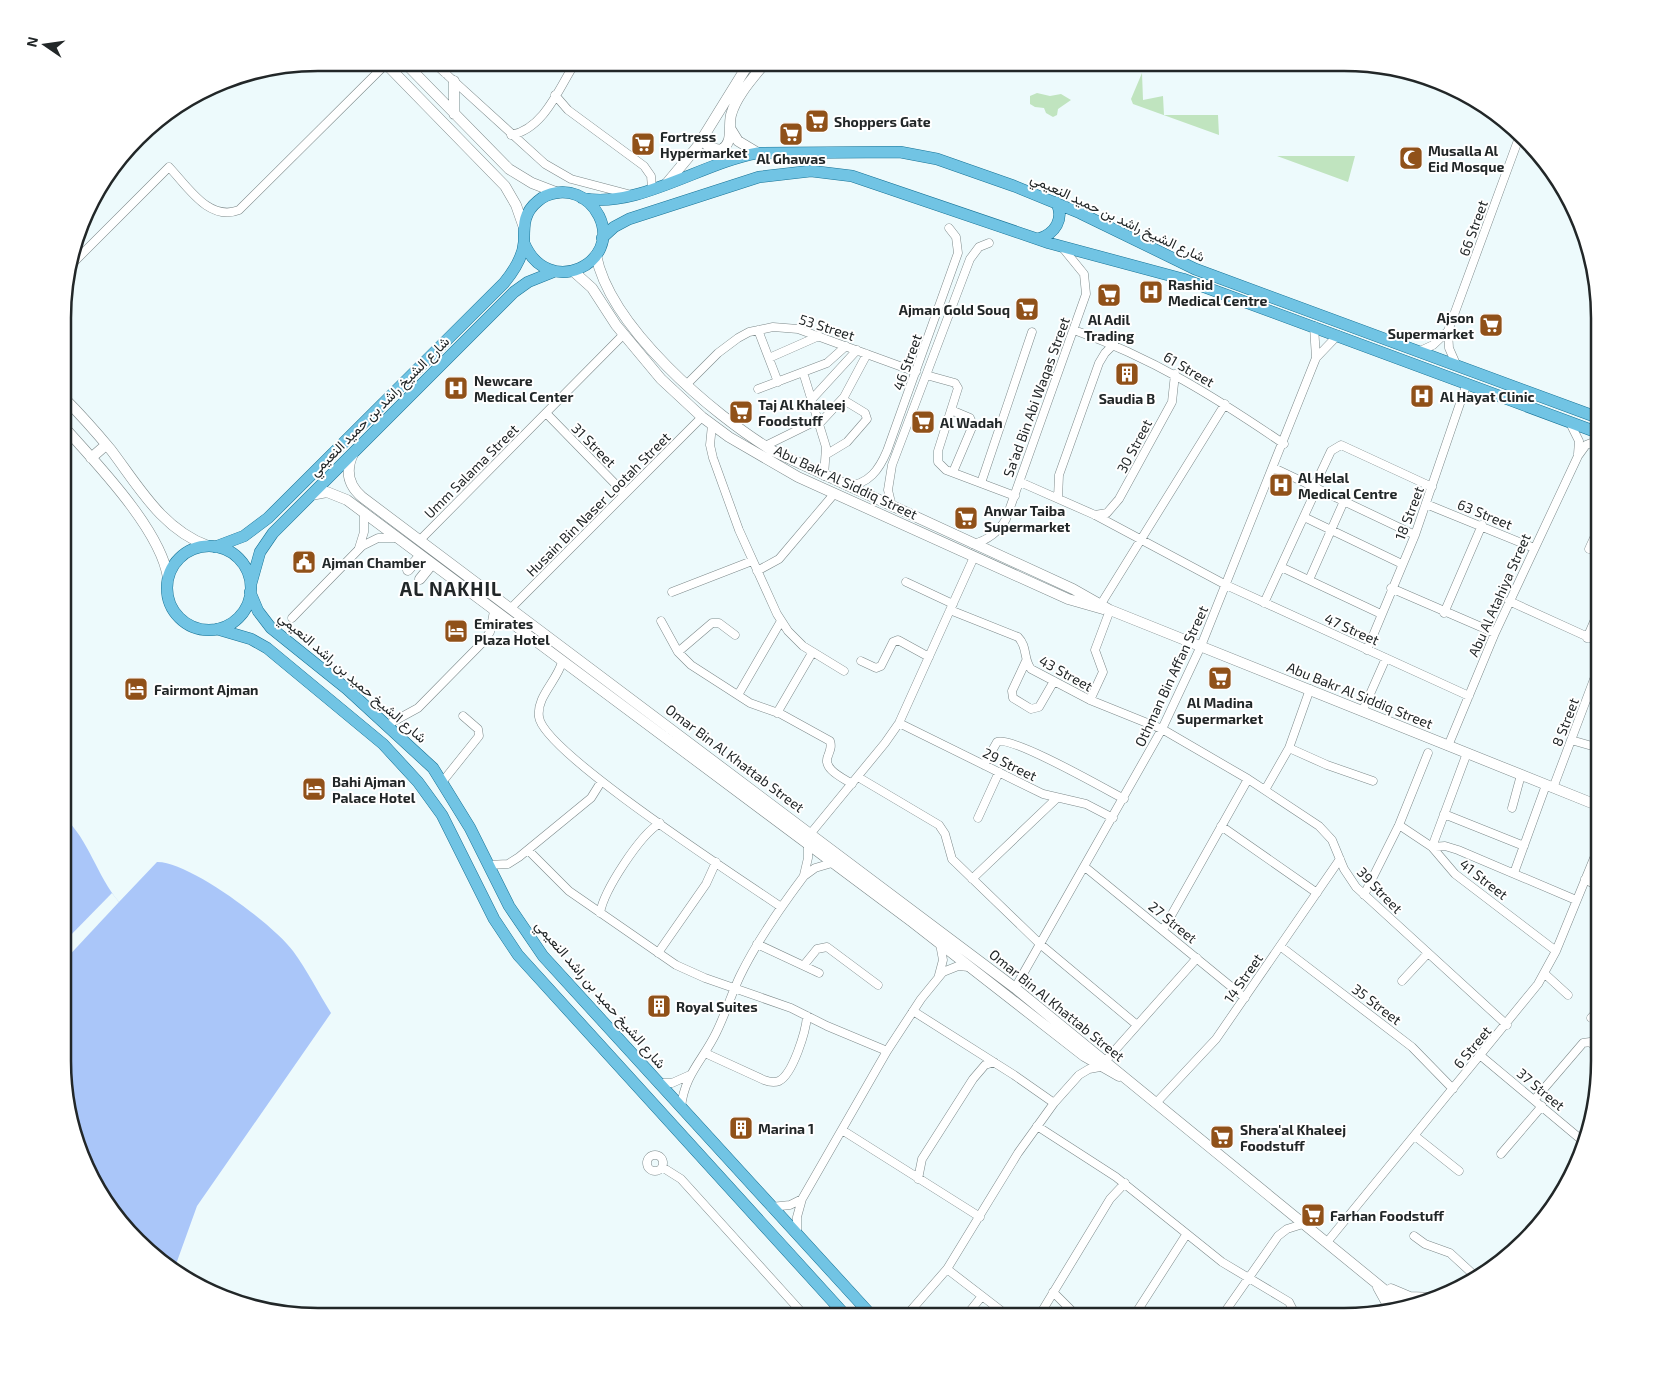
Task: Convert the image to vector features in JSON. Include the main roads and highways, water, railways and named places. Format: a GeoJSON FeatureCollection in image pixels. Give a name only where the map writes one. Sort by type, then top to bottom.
{"type":"FeatureCollection","features":[{"type":"Feature","properties":{"kind":"main road","name":"شارع الشيخ راشد بن حميد النعيمي"},"geometry":{"type":"LineString","coordinates":[[582,198],[608,200],[633,195],[736,158],[758,153],[912,154],[953,164],[1056,202],[1119,230],[1194,269],[1591,415]]}},
{"type":"Feature","properties":{"kind":"main road","name":"شارع الشيخ راشد بن حميد النعيمي"},"geometry":{"type":"LineString","coordinates":[[602,238],[622,222],[743,181],[776,174],[811,171],[834,172],[864,179],[1062,247],[1169,274],[1591,430]]}},
{"type":"Feature","properties":{"kind":"main road"},"geometry":{"type":"LineString","coordinates":[[558,193],[575,194],[582,198],[590,203],[600,219],[602,238],[596,255],[582,268],[573,272],[554,272],[534,262],[524,243],[523,225],[532,207],[548,195],[558,193]]}},
{"type":"Feature","properties":{"kind":"main road"},"geometry":{"type":"LineString","coordinates":[[1038,239],[1051,233],[1059,221],[1060,214],[1056,202]]}},
{"type":"Feature","properties":{"kind":"main road","name":"شارع الشيخ راشد بن حميد النعيمي"},"geometry":{"type":"LineString","coordinates":[[212,546],[244,536],[268,518],[504,283],[517,265],[524,243]]}},
{"type":"Feature","properties":{"kind":"main road","name":"شارع الشيخ راشد بن حميد النعيمي"},"geometry":{"type":"LineString","coordinates":[[250,588],[256,562],[266,542],[311,495],[514,292],[528,282],[554,272]]}},
{"type":"Feature","properties":{"kind":"main road"},"geometry":{"type":"LineString","coordinates":[[212,546],[226,550],[239,560],[248,574],[250,588],[248,603],[236,620],[217,629],[205,630],[194,627],[179,617],[170,602],[168,578],[179,559],[197,548],[212,546]]}},
{"type":"Feature","properties":{"kind":"main road","name":"شارع الشيخ حميد بن راشد النعيمي"},"geometry":{"type":"LineString","coordinates":[[250,588],[258,611],[271,628],[387,725],[424,759],[442,781],[470,828],[509,906],[531,940],[681,1108],[864,1308]]}},
{"type":"Feature","properties":{"kind":"main road"},"geometry":{"type":"LineString","coordinates":[[217,629],[252,639],[267,648],[365,728],[400,760],[442,815],[494,919],[518,955],[839,1308]]}},
{"type":"Feature","properties":{"kind":"water"},"geometry":{"type":"Polygon","coordinates":[[[71,824],[87,847],[111,892],[119,902],[157,862],[171,864],[189,872],[230,896],[268,926],[293,951],[331,1013],[197,1206],[176,1263],[155,1246],[122,1211],[104,1184],[84,1140],[73,1093],[71,1060],[71,824]]]}},
{"type":"Feature","properties":{"kind":"place","name":"Shoppers Gate"},"geometry":{"type":"Point","coordinates":[817,121]}},
{"type":"Feature","properties":{"kind":"place","name":"Al Ghawas"},"geometry":{"type":"Point","coordinates":[791,134]}},
{"type":"Feature","properties":{"kind":"place","name":"Fortress Hypermarket"},"geometry":{"type":"Point","coordinates":[643,144]}},
{"type":"Feature","properties":{"kind":"place","name":"Musalla Al Eid Mosque"},"geometry":{"type":"Point","coordinates":[1411,158]}},
{"type":"Feature","properties":{"kind":"place","name":"Rashid Medical Centre"},"geometry":{"type":"Point","coordinates":[1151,292]}},
{"type":"Feature","properties":{"kind":"place","name":"Al Adil Trading"},"geometry":{"type":"Point","coordinates":[1109,295]}},
{"type":"Feature","properties":{"kind":"place","name":"Ajman Gold Souq"},"geometry":{"type":"Point","coordinates":[1027,309]}},
{"type":"Feature","properties":{"kind":"place","name":"Ajson Supermarket"},"geometry":{"type":"Point","coordinates":[1491,325]}},
{"type":"Feature","properties":{"kind":"place","name":"Saudia B"},"geometry":{"type":"Point","coordinates":[1127,374]}},
{"type":"Feature","properties":{"kind":"place","name":"Newcare Medical Center"},"geometry":{"type":"Point","coordinates":[456,388]}},
{"type":"Feature","properties":{"kind":"place","name":"Al Hayat Clinic"},"geometry":{"type":"Point","coordinates":[1422,396]}},
{"type":"Feature","properties":{"kind":"place","name":"Taj Al Khaleej Foodstuff"},"geometry":{"type":"Point","coordinates":[741,412]}},
{"type":"Feature","properties":{"kind":"place","name":"Al Wadah"},"geometry":{"type":"Point","coordinates":[923,422]}},
{"type":"Feature","properties":{"kind":"place","name":"Al Helal Medical Centre"},"geometry":{"type":"Point","coordinates":[1281,485]}},
{"type":"Feature","properties":{"kind":"place","name":"Anwar Taiba Supermarket"},"geometry":{"type":"Point","coordinates":[966,518]}},
{"type":"Feature","properties":{"kind":"place","name":"Ajman Chamber"},"geometry":{"type":"Point","coordinates":[304,562]}},
{"type":"Feature","properties":{"kind":"place","name":"Emirates Plaza Hotel"},"geometry":{"type":"Point","coordinates":[456,631]}},
{"type":"Feature","properties":{"kind":"place","name":"Al Madina Supermarket"},"geometry":{"type":"Point","coordinates":[1220,678]}},
{"type":"Feature","properties":{"kind":"place","name":"Fairmont Ajman"},"geometry":{"type":"Point","coordinates":[136,689]}},
{"type":"Feature","properties":{"kind":"place","name":"Bahi Ajman Palace Hotel"},"geometry":{"type":"Point","coordinates":[314,789]}},
{"type":"Feature","properties":{"kind":"place","name":"Royal Suites"},"geometry":{"type":"Point","coordinates":[659,1006]}},
{"type":"Feature","properties":{"kind":"place","name":"Marina 1"},"geometry":{"type":"Point","coordinates":[741,1128]}},
{"type":"Feature","properties":{"kind":"place","name":"Shera'al Khaleej Foodstuff"},"geometry":{"type":"Point","coordinates":[1222,1137]}},
{"type":"Feature","properties":{"kind":"place","name":"Farhan Foodstuff"},"geometry":{"type":"Point","coordinates":[1313,1215]}},
{"type":"Feature","properties":{"kind":"district","name":"AL NAKHIL"},"geometry":{"type":"Point","coordinates":[451,588]}}]}
